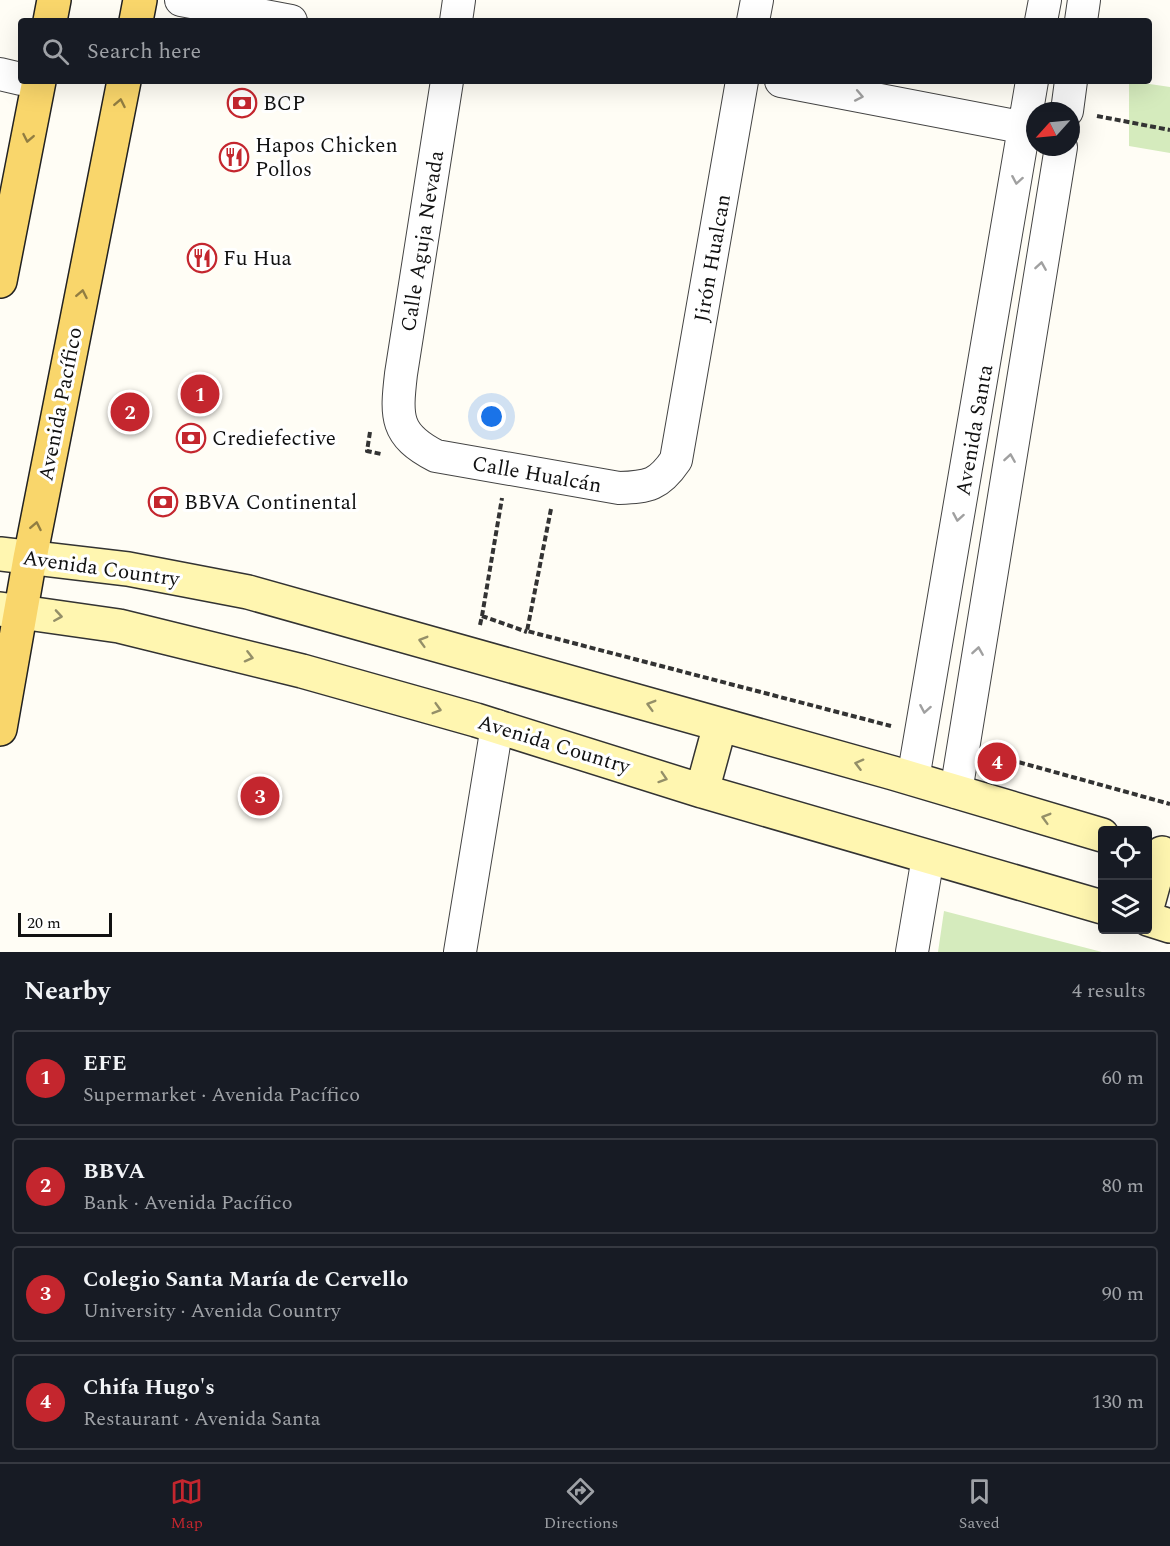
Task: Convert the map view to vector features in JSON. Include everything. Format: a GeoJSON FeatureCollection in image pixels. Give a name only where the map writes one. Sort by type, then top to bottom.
{"type":"FeatureCollection","features":[{"type":"Feature","properties":{"kind":"main road"},"geometry":{"type":"LineString","coordinates":[[51,18],[54,0]]}},
{"type":"Feature","properties":{"kind":"main road"},"geometry":{"type":"LineString","coordinates":[[137,18],[140,0]]}},
{"type":"Feature","properties":{"kind":"main road"},"geometry":{"type":"LineString","coordinates":[[0,281],[33,84]]}},
{"type":"Feature","properties":{"kind":"main road","name":"Avenida Pacífico"},"geometry":{"type":"LineString","coordinates":[[0,729],[15,556],[123,84]]}},
{"type":"Feature","properties":{"kind":"main road","name":"Avenida Country"},"geometry":{"type":"LineString","coordinates":[[15,556],[128,569],[248,592],[913,779],[1098,834]]}},
{"type":"Feature","properties":{"kind":"main road","name":"Avenida Country"},"geometry":{"type":"LineString","coordinates":[[10,610],[119,626],[246,657],[497,726],[702,791],[1098,906]]}},
{"type":"Feature","properties":{"kind":"main road"},"geometry":{"type":"LineString","coordinates":[[702,791],[720,725]]}},
{"type":"Feature","properties":{"kind":"main road"},"geometry":{"type":"LineString","coordinates":[[1152,887],[1160,852]]}},
{"type":"Feature","properties":{"kind":"main road"},"geometry":{"type":"LineString","coordinates":[[1152,921],[1170,926]]}},
{"type":"Feature","properties":{"kind":"street"},"geometry":{"type":"LineString","coordinates":[[180,0],[275,18]]}},
{"type":"Feature","properties":{"kind":"street"},"geometry":{"type":"LineString","coordinates":[[754,18],[757,0]]}},
{"type":"Feature","properties":{"kind":"street"},"geometry":{"type":"LineString","coordinates":[[1042,18],[1045,0]]}},
{"type":"Feature","properties":{"kind":"street"},"geometry":{"type":"LineString","coordinates":[[1081,18],[1084,0]]}},
{"type":"Feature","properties":{"kind":"street"},"geometry":{"type":"LineString","coordinates":[[0,74],[18,78]]}},
{"type":"Feature","properties":{"kind":"street","name":"Calle Aguja Nevada"},"geometry":{"type":"LineString","coordinates":[[398,401],[447,84]]}},
{"type":"Feature","properties":{"kind":"street","name":"Jirón Hualcan"},"geometry":{"type":"LineString","coordinates":[[681,436],[741,84]]}},
{"type":"Feature","properties":{"kind":"street"},"geometry":{"type":"LineString","coordinates":[[797,84],[1026,128]]}},
{"type":"Feature","properties":{"kind":"street","name":"Avenida Santa"},"geometry":{"type":"LineString","coordinates":[[1029,102],[1032,84]]}},
{"type":"Feature","properties":{"kind":"street","name":"Avenida Santa"},"geometry":{"type":"LineString","coordinates":[[913,779],[1026,128]]}},
{"type":"Feature","properties":{"kind":"street","name":"Avenida Santa"},"geometry":{"type":"LineString","coordinates":[[956,792],[1060,156]]}},
{"type":"Feature","properties":{"kind":"street","name":"Calle Hualcán"},"geometry":{"type":"LineString","coordinates":[[398,401],[401,426],[414,445],[436,456],[619,488],[642,487],[663,479],[676,460],[681,436]]}},
{"type":"Feature","properties":{"kind":"street"},"geometry":{"type":"LineString","coordinates":[[460,952],[497,726]]}},
{"type":"Feature","properties":{"kind":"street"},"geometry":{"type":"LineString","coordinates":[[912,952],[928,857]]}},
{"type":"Feature","properties":{"kind":"path"},"geometry":{"type":"LineString","coordinates":[[1068,101],[1170,130]]}},
{"type":"Feature","properties":{"kind":"path"},"geometry":{"type":"LineString","coordinates":[[482,616],[507,468]]}},
{"type":"Feature","properties":{"kind":"path"},"geometry":{"type":"LineString","coordinates":[[557,477],[527,631],[900,729]]}},
{"type":"Feature","properties":{"kind":"path"},"geometry":{"type":"LineString","coordinates":[[992,754],[1170,804]]}},
{"type":"Feature","properties":{"kind":"green space"},"geometry":{"type":"Polygon","coordinates":[[[1129,84],[1170,87],[1170,153],[1129,146],[1129,84]]]}},
{"type":"Feature","properties":{"kind":"green space"},"geometry":{"type":"Polygon","coordinates":[[[944,911],[1102,952],[938,952],[944,911]]]}},
{"type":"Feature","properties":{"kind":"place","name":"BCP"},"geometry":{"type":"Point","coordinates":[242,103]}},
{"type":"Feature","properties":{"kind":"place","name":"Hapos Chicken Pollos"},"geometry":{"type":"Point","coordinates":[234,157]}},
{"type":"Feature","properties":{"kind":"place","name":"Fu Hua"},"geometry":{"type":"Point","coordinates":[202,258]}},
{"type":"Feature","properties":{"kind":"place","name":"EFE"},"geometry":{"type":"Point","coordinates":[200,394]}},
{"type":"Feature","properties":{"kind":"place","name":"BBVA"},"geometry":{"type":"Point","coordinates":[130,412]}},
{"type":"Feature","properties":{"kind":"place","name":"Crediefective"},"geometry":{"type":"Point","coordinates":[191,438]}},
{"type":"Feature","properties":{"kind":"place","name":"BBVA Continental"},"geometry":{"type":"Point","coordinates":[163,502]}},
{"type":"Feature","properties":{"kind":"place","name":"Chifa Hugo's"},"geometry":{"type":"Point","coordinates":[997,762]}},
{"type":"Feature","properties":{"kind":"place","name":"Colegio Santa María de Cervello"},"geometry":{"type":"Point","coordinates":[260,796]}}]}
